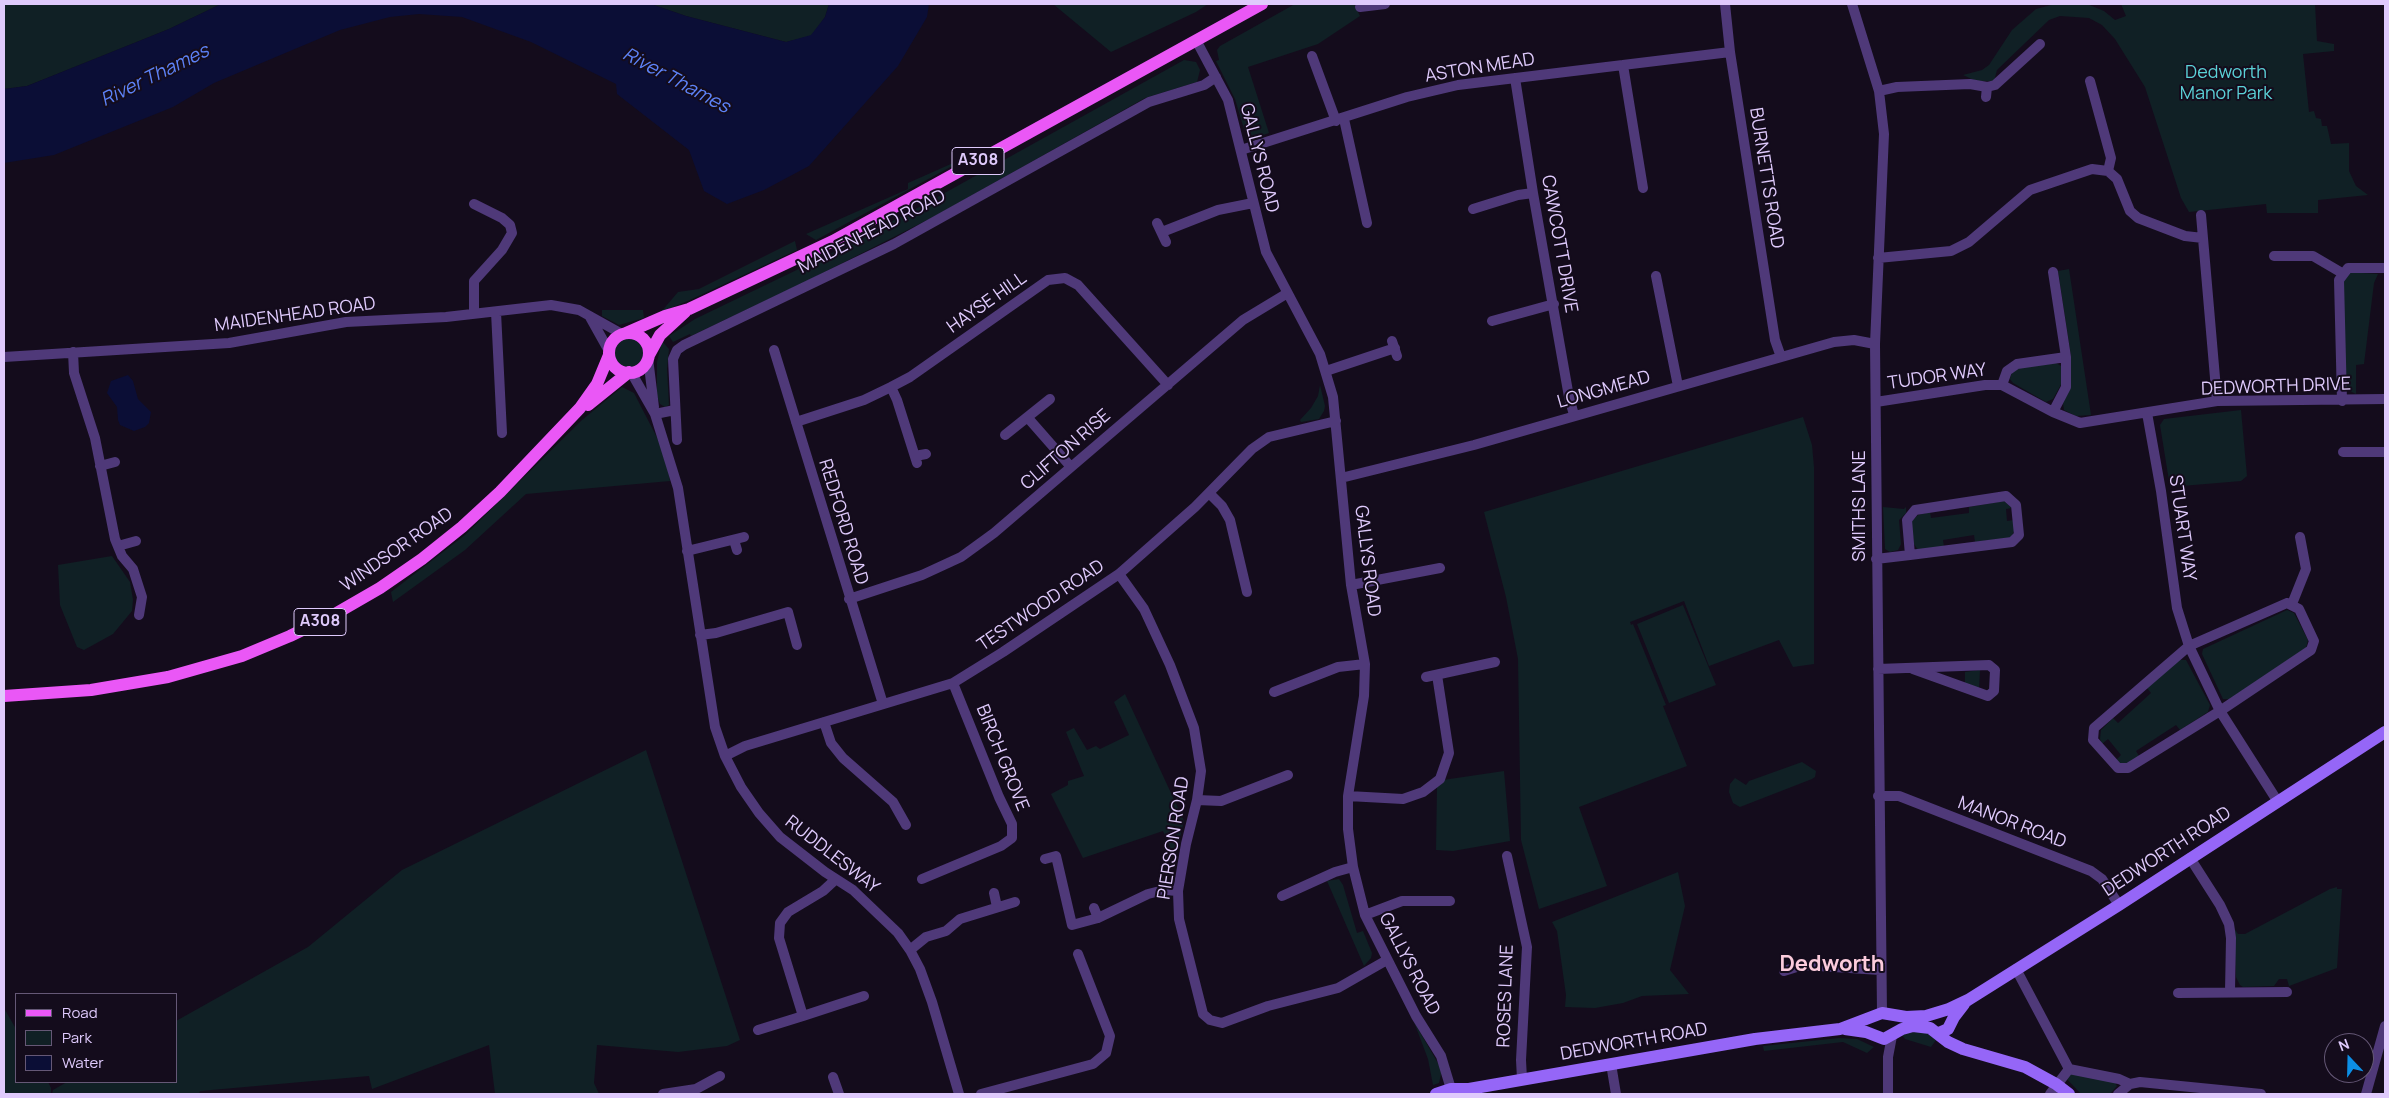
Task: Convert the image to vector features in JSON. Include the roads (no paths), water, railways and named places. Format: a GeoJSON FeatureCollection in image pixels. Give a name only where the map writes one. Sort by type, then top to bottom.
{"type":"FeatureCollection","features":[{"type":"Feature","properties":{"kind":"main road","name":"MAIDENHEAD ROAD"},"geometry":{"type":"LineString","coordinates":[[624,333],[665,316],[689,309],[841,237],[1262,4]]}},
{"type":"Feature","properties":{"kind":"main road","name":"MAIDENHEAD ROAD"},"geometry":{"type":"LineString","coordinates":[[649,356],[664,330],[689,309]]}},
{"type":"Feature","properties":{"kind":"main road"},"geometry":{"type":"LineString","coordinates":[[624,333],[634,333],[643,338],[647,344],[649,356],[642,368],[630,372],[615,367],[609,353],[613,340],[624,333]]}},
{"type":"Feature","properties":{"kind":"main road","name":"WINDSOR ROAD"},"geometry":{"type":"LineString","coordinates":[[573,418],[597,384],[609,353]]}},
{"type":"Feature","properties":{"kind":"main road","name":"WINDSOR ROAD"},"geometry":{"type":"LineString","coordinates":[[4,696],[67,693],[160,679],[242,656],[313,626],[380,588],[441,544],[500,492],[573,418],[630,372]]}},
{"type":"Feature","properties":{"kind":"main road","name":"DEDWORTH ROAD"},"geometry":{"type":"LineString","coordinates":[[1436,1094],[1755,1038],[1840,1029],[1883,1015],[1926,1016],[1937,1012],[1968,1000],[2119,905],[2385,732]]}},
{"type":"Feature","properties":{"kind":"main road","name":"DEDWORTH ROAD"},"geometry":{"type":"LineString","coordinates":[[1840,1029],[1885,1035],[1913,1026],[1942,1027],[1968,1000]]}},
{"type":"Feature","properties":{"kind":"main road"},"geometry":{"type":"LineString","coordinates":[[1942,1027],[1947,1014],[1937,1012],[1929,1019],[1942,1027],[1958,1046],[2025,1067],[2053,1089],[2069,1094]]}},
{"type":"Feature","properties":{"kind":"main road"},"geometry":{"type":"LineString","coordinates":[[1883,1015],[1897,1023],[1885,1035],[1870,1027],[1883,1015]]}},
{"type":"Feature","properties":{"kind":"street"},"geometry":{"type":"LineString","coordinates":[[1365,6],[1385,4]]}},
{"type":"Feature","properties":{"kind":"street","name":"BURNETTS ROAD"},"geometry":{"type":"LineString","coordinates":[[1725,4],[1730,52],[1775,340],[1781,357]]}},
{"type":"Feature","properties":{"kind":"street","name":"SMITHS LANE"},"geometry":{"type":"LineString","coordinates":[[1852,4],[1879,91],[1884,134],[1875,344],[1880,970],[1883,1015]]}},
{"type":"Feature","properties":{"kind":"street","name":"GALLYS ROAD"},"geometry":{"type":"LineString","coordinates":[[1196,40],[1228,100],[1266,252],[1286,294],[1320,354],[1326,371],[1336,421],[1351,585],[1365,664],[1364,696],[1348,796],[1348,829],[1353,867],[1365,914],[1386,960],[1416,1016],[1441,1056],[1451,1090]]}},
{"type":"Feature","properties":{"kind":"street"},"geometry":{"type":"LineString","coordinates":[[1879,91],[1906,86],[1970,84],[1986,92],[2040,44]]}},
{"type":"Feature","properties":{"kind":"street","name":"ASTON MEAD"},"geometry":{"type":"LineString","coordinates":[[1241,150],[1424,93],[1458,85],[1730,52]]}},
{"type":"Feature","properties":{"kind":"street"},"geometry":{"type":"LineString","coordinates":[[1312,56],[1313,71],[1340,120],[1367,223]]}},
{"type":"Feature","properties":{"kind":"street"},"geometry":{"type":"LineString","coordinates":[[1623,65],[1643,188]]}},
{"type":"Feature","properties":{"kind":"street","name":"MAIDENHEAD ROAD"},"geometry":{"type":"LineString","coordinates":[[677,440],[673,359],[676,350],[894,244],[1149,102],[1204,85],[1216,77]]}},
{"type":"Feature","properties":{"kind":"street","name":"CAWCOTT DRIVE"},"geometry":{"type":"LineString","coordinates":[[1515,78],[1533,193],[1569,397],[1574,415]]}},
{"type":"Feature","properties":{"kind":"street"},"geometry":{"type":"LineString","coordinates":[[2090,81],[2111,158],[2108,171]]}},
{"type":"Feature","properties":{"kind":"street"},"geometry":{"type":"LineString","coordinates":[[1878,258],[1951,250],[1969,242],[2030,190],[2092,170],[2108,171],[2117,179],[2130,211],[2138,218],[2185,236],[2204,238]]}},
{"type":"Feature","properties":{"kind":"street"},"geometry":{"type":"LineString","coordinates":[[1473,209],[1518,195],[1533,193]]}},
{"type":"Feature","properties":{"kind":"street"},"geometry":{"type":"LineString","coordinates":[[1162,233],[1218,210],[1253,203]]}},
{"type":"Feature","properties":{"kind":"street"},"geometry":{"type":"LineString","coordinates":[[474,204],[502,218],[510,226],[512,233],[502,250],[474,281],[474,314]]}},
{"type":"Feature","properties":{"kind":"street"},"geometry":{"type":"LineString","coordinates":[[2201,214],[2217,401]]}},
{"type":"Feature","properties":{"kind":"street"},"geometry":{"type":"LineString","coordinates":[[2274,256],[2313,256],[2342,273]]}},
{"type":"Feature","properties":{"kind":"street"},"geometry":{"type":"LineString","coordinates":[[2342,401],[2339,280],[2342,273],[2348,268],[2385,268]]}},
{"type":"Feature","properties":{"kind":"street"},"geometry":{"type":"LineString","coordinates":[[2053,272],[2066,357],[2066,387],[2053,412]]}},
{"type":"Feature","properties":{"kind":"street"},"geometry":{"type":"LineString","coordinates":[[1657,276],[1678,386]]}},
{"type":"Feature","properties":{"kind":"street","name":"HAYSE HILL"},"geometry":{"type":"LineString","coordinates":[[796,422],[864,400],[910,377],[1048,280],[1065,278],[1078,285],[1168,385]]}},
{"type":"Feature","properties":{"kind":"street","name":"CLIFTON RISE"},"geometry":{"type":"LineString","coordinates":[[849,599],[922,575],[961,557],[994,533],[1243,320],[1286,294]]}},
{"type":"Feature","properties":{"kind":"street"},"geometry":{"type":"LineString","coordinates":[[1492,321],[1554,304]]}},
{"type":"Feature","properties":{"kind":"street","name":"MAIDENHEAD ROAD"},"geometry":{"type":"LineString","coordinates":[[4,357],[229,343],[328,324],[474,314],[559,305],[579,310],[624,333]]}},
{"type":"Feature","properties":{"kind":"street"},"geometry":{"type":"LineString","coordinates":[[496,312],[502,433]]}},
{"type":"Feature","properties":{"kind":"street"},"geometry":{"type":"LineString","coordinates":[[589,315],[600,331],[609,353]]}},
{"type":"Feature","properties":{"kind":"street","name":"LONGMEAD"},"geometry":{"type":"LineString","coordinates":[[1342,478],[1474,444],[1834,342],[1854,340],[1875,344]]}},
{"type":"Feature","properties":{"kind":"street"},"geometry":{"type":"LineString","coordinates":[[1326,371],[1395,348]]}},
{"type":"Feature","properties":{"kind":"street","name":"REDFORD ROAD"},"geometry":{"type":"LineString","coordinates":[[774,350],[849,599],[883,704]]}},
{"type":"Feature","properties":{"kind":"street"},"geometry":{"type":"LineString","coordinates":[[73,352],[74,373],[95,438],[118,546],[122,556],[133,569],[139,585],[142,597],[139,615]]}},
{"type":"Feature","properties":{"kind":"street","name":"RUDDLESWAY"},"geometry":{"type":"LineString","coordinates":[[649,356],[654,414]]}},
{"type":"Feature","properties":{"kind":"street","name":"TUDOR WAY"},"geometry":{"type":"LineString","coordinates":[[2002,384],[2007,371],[2017,364],[2066,357]]}},
{"type":"Feature","properties":{"kind":"street","name":"RUDDLESWAY"},"geometry":{"type":"LineString","coordinates":[[630,372],[654,414],[678,488],[715,727],[725,756],[754,807],[780,837],[836,879],[854,890],[898,932],[920,969],[932,1002],[959,1094]]}},
{"type":"Feature","properties":{"kind":"street","name":"TUDOR WAY"},"geometry":{"type":"LineString","coordinates":[[1876,402],[2002,384],[2053,412],[2080,423]]}},
{"type":"Feature","properties":{"kind":"street"},"geometry":{"type":"LineString","coordinates":[[891,387],[919,458]]}},
{"type":"Feature","properties":{"kind":"street"},"geometry":{"type":"LineString","coordinates":[[1005,435],[1050,398]]}},
{"type":"Feature","properties":{"kind":"street","name":"DEDWORTH DRIVE"},"geometry":{"type":"LineString","coordinates":[[2080,423],[2217,401],[2385,400]]}},
{"type":"Feature","properties":{"kind":"street"},"geometry":{"type":"LineString","coordinates":[[654,414],[675,410]]}},
{"type":"Feature","properties":{"kind":"street","name":"STUART WAY"},"geometry":{"type":"LineString","coordinates":[[2147,413],[2161,491],[2177,608],[2189,646],[2220,711],[2278,802]]}},
{"type":"Feature","properties":{"kind":"street"},"geometry":{"type":"LineString","coordinates":[[1028,418],[1071,468]]}},
{"type":"Feature","properties":{"kind":"street","name":"TESTWOOD ROAD"},"geometry":{"type":"LineString","coordinates":[[725,756],[745,746],[953,683],[1004,652],[1119,574],[1145,554],[1252,449],[1269,437],[1336,421]]}},
{"type":"Feature","properties":{"kind":"street"},"geometry":{"type":"LineString","coordinates":[[2343,452],[2385,452]]}},
{"type":"Feature","properties":{"kind":"street"},"geometry":{"type":"LineString","coordinates":[[100,466],[115,462]]}},
{"type":"Feature","properties":{"kind":"street"},"geometry":{"type":"LineString","coordinates":[[1210,492],[1222,506],[1230,520],[1249,579],[1247,592]]}},
{"type":"Feature","properties":{"kind":"street"},"geometry":{"type":"LineString","coordinates":[[1876,559],[1910,555],[2012,542],[2019,535],[2016,505],[2006,496],[1915,510],[1907,520],[1910,555]]}},
{"type":"Feature","properties":{"kind":"street"},"geometry":{"type":"LineString","coordinates":[[687,551],[744,537]]}},
{"type":"Feature","properties":{"kind":"street"},"geometry":{"type":"LineString","coordinates":[[2292,604],[2306,569],[2300,537]]}},
{"type":"Feature","properties":{"kind":"street"},"geometry":{"type":"LineString","coordinates":[[734,540],[737,550]]}},
{"type":"Feature","properties":{"kind":"street"},"geometry":{"type":"LineString","coordinates":[[118,546],[136,541]]}},
{"type":"Feature","properties":{"kind":"street"},"geometry":{"type":"LineString","coordinates":[[1351,585],[1440,569]]}},
{"type":"Feature","properties":{"kind":"street","name":"PIERSON ROAD"},"geometry":{"type":"LineString","coordinates":[[1119,574],[1144,609],[1170,665],[1194,728],[1201,771],[1198,800],[1186,844],[1178,891],[1181,929],[1203,1014],[1210,1020],[1222,1023],[1268,1006],[1338,988],[1386,960]]}},
{"type":"Feature","properties":{"kind":"street"},"geometry":{"type":"LineString","coordinates":[[2287,604],[2292,604],[2299,609],[2314,641],[2311,650],[2220,711],[2128,768],[2118,768],[2093,740],[2094,728],[2189,646],[2287,604]]}},
{"type":"Feature","properties":{"kind":"street"},"geometry":{"type":"LineString","coordinates":[[700,635],[716,633],[757,616],[788,612],[798,645]]}},
{"type":"Feature","properties":{"kind":"street"},"geometry":{"type":"LineString","coordinates":[[1348,796],[1403,799],[1423,792],[1440,779],[1449,753],[1432,676],[1482,668],[1495,662]]}},
{"type":"Feature","properties":{"kind":"street"},"geometry":{"type":"LineString","coordinates":[[1274,692],[1338,667],[1365,664]]}},
{"type":"Feature","properties":{"kind":"street"},"geometry":{"type":"LineString","coordinates":[[1878,669],[1989,665],[1995,670],[1994,691],[1988,696],[1913,669]]}},
{"type":"Feature","properties":{"kind":"street","name":"BIRCH GROVE"},"geometry":{"type":"LineString","coordinates":[[922,880],[1001,846],[1012,838],[1012,824],[999,797],[953,683]]}},
{"type":"Feature","properties":{"kind":"street"},"geometry":{"type":"LineString","coordinates":[[824,722],[831,743],[843,758],[893,802],[902,822]]}},
{"type":"Feature","properties":{"kind":"street"},"geometry":{"type":"LineString","coordinates":[[1198,800],[1221,801],[1289,775]]}},
{"type":"Feature","properties":{"kind":"street","name":"MANOR ROAD"},"geometry":{"type":"LineString","coordinates":[[1878,796],[1899,796],[2091,871],[2102,879],[2119,905]]}},
{"type":"Feature","properties":{"kind":"street"},"geometry":{"type":"LineString","coordinates":[[1045,859],[1056,856],[1072,926],[1096,913],[1148,894],[1164,890],[1178,891]]}},
{"type":"Feature","properties":{"kind":"street","name":"ROSES LANE"},"geometry":{"type":"LineString","coordinates":[[1507,856],[1527,947],[1521,1060],[1522,1079]]}},
{"type":"Feature","properties":{"kind":"street"},"geometry":{"type":"LineString","coordinates":[[2190,858],[2220,905],[2229,924],[2231,938],[2230,991]]}},
{"type":"Feature","properties":{"kind":"street"},"geometry":{"type":"LineString","coordinates":[[1282,896],[1335,872],[1353,867]]}},
{"type":"Feature","properties":{"kind":"street"},"geometry":{"type":"LineString","coordinates":[[803,1016],[779,938],[780,923],[788,912],[823,891],[836,879]]}},
{"type":"Feature","properties":{"kind":"street"},"geometry":{"type":"LineString","coordinates":[[994,893],[998,907]]}},
{"type":"Feature","properties":{"kind":"street"},"geometry":{"type":"LineString","coordinates":[[1365,914],[1402,901],[1450,901]]}},
{"type":"Feature","properties":{"kind":"street"},"geometry":{"type":"LineString","coordinates":[[910,950],[926,937],[946,931],[960,919],[1015,902]]}},
{"type":"Feature","properties":{"kind":"street"},"geometry":{"type":"LineString","coordinates":[[981,1094],[1093,1064],[1106,1054],[1110,1036],[1078,961]]}},
{"type":"Feature","properties":{"kind":"street"},"geometry":{"type":"LineString","coordinates":[[1784,971],[1803,965],[1880,970]]}},
{"type":"Feature","properties":{"kind":"street"},"geometry":{"type":"LineString","coordinates":[[2016,969],[2069,1069]]}},
{"type":"Feature","properties":{"kind":"street"},"geometry":{"type":"LineString","coordinates":[[2178,993],[2230,991],[2287,992]]}},
{"type":"Feature","properties":{"kind":"street"},"geometry":{"type":"LineString","coordinates":[[758,1030],[803,1016],[858,995]]}},
{"type":"Feature","properties":{"kind":"street"},"geometry":{"type":"LineString","coordinates":[[2366,1094],[2385,1026]]}},
{"type":"Feature","properties":{"kind":"street"},"geometry":{"type":"LineString","coordinates":[[1885,1035],[1888,1057],[1888,1094]]}},
{"type":"Feature","properties":{"kind":"street"},"geometry":{"type":"LineString","coordinates":[[1611,1064],[1616,1094]]}},
{"type":"Feature","properties":{"kind":"street"},"geometry":{"type":"LineString","coordinates":[[2069,1069],[2119,1078],[2130,1084]]}},
{"type":"Feature","properties":{"kind":"street"},"geometry":{"type":"LineString","coordinates":[[2053,1089],[2069,1069]]}},
{"type":"Feature","properties":{"kind":"street"},"geometry":{"type":"LineString","coordinates":[[663,1094],[681,1093],[696,1089],[720,1076]]}},
{"type":"Feature","properties":{"kind":"street"},"geometry":{"type":"LineString","coordinates":[[2118,1094],[2130,1084],[2140,1082],[2261,1094]]}},
{"type":"Feature","properties":{"kind":"water","name":"River Thames"},"geometry":{"type":"Polygon","coordinates":[[[221,4],[651,4],[686,16],[786,42],[811,35],[825,17],[829,4],[929,4],[927,17],[898,66],[809,166],[764,190],[727,204],[704,191],[689,150],[617,94],[616,84],[531,42],[462,17],[419,14],[390,17],[340,30],[214,83],[173,107],[54,155],[4,163],[4,89],[27,86],[169,29],[221,4]]]}},
{"type":"Feature","properties":{"kind":"water"},"geometry":{"type":"Polygon","coordinates":[[[128,375],[133,381],[138,399],[151,412],[149,423],[145,427],[134,431],[120,425],[117,407],[107,393],[111,381],[128,375]]]}},
{"type":"Feature","properties":{"kind":"district","name":"Dedworth"},"geometry":{"type":"Point","coordinates":[1832,965]}},
{"type":"Feature","properties":{"kind":"park label","name":"Dedworth Manor Park"},"geometry":{"type":"Point","coordinates":[2226,83]}}]}
